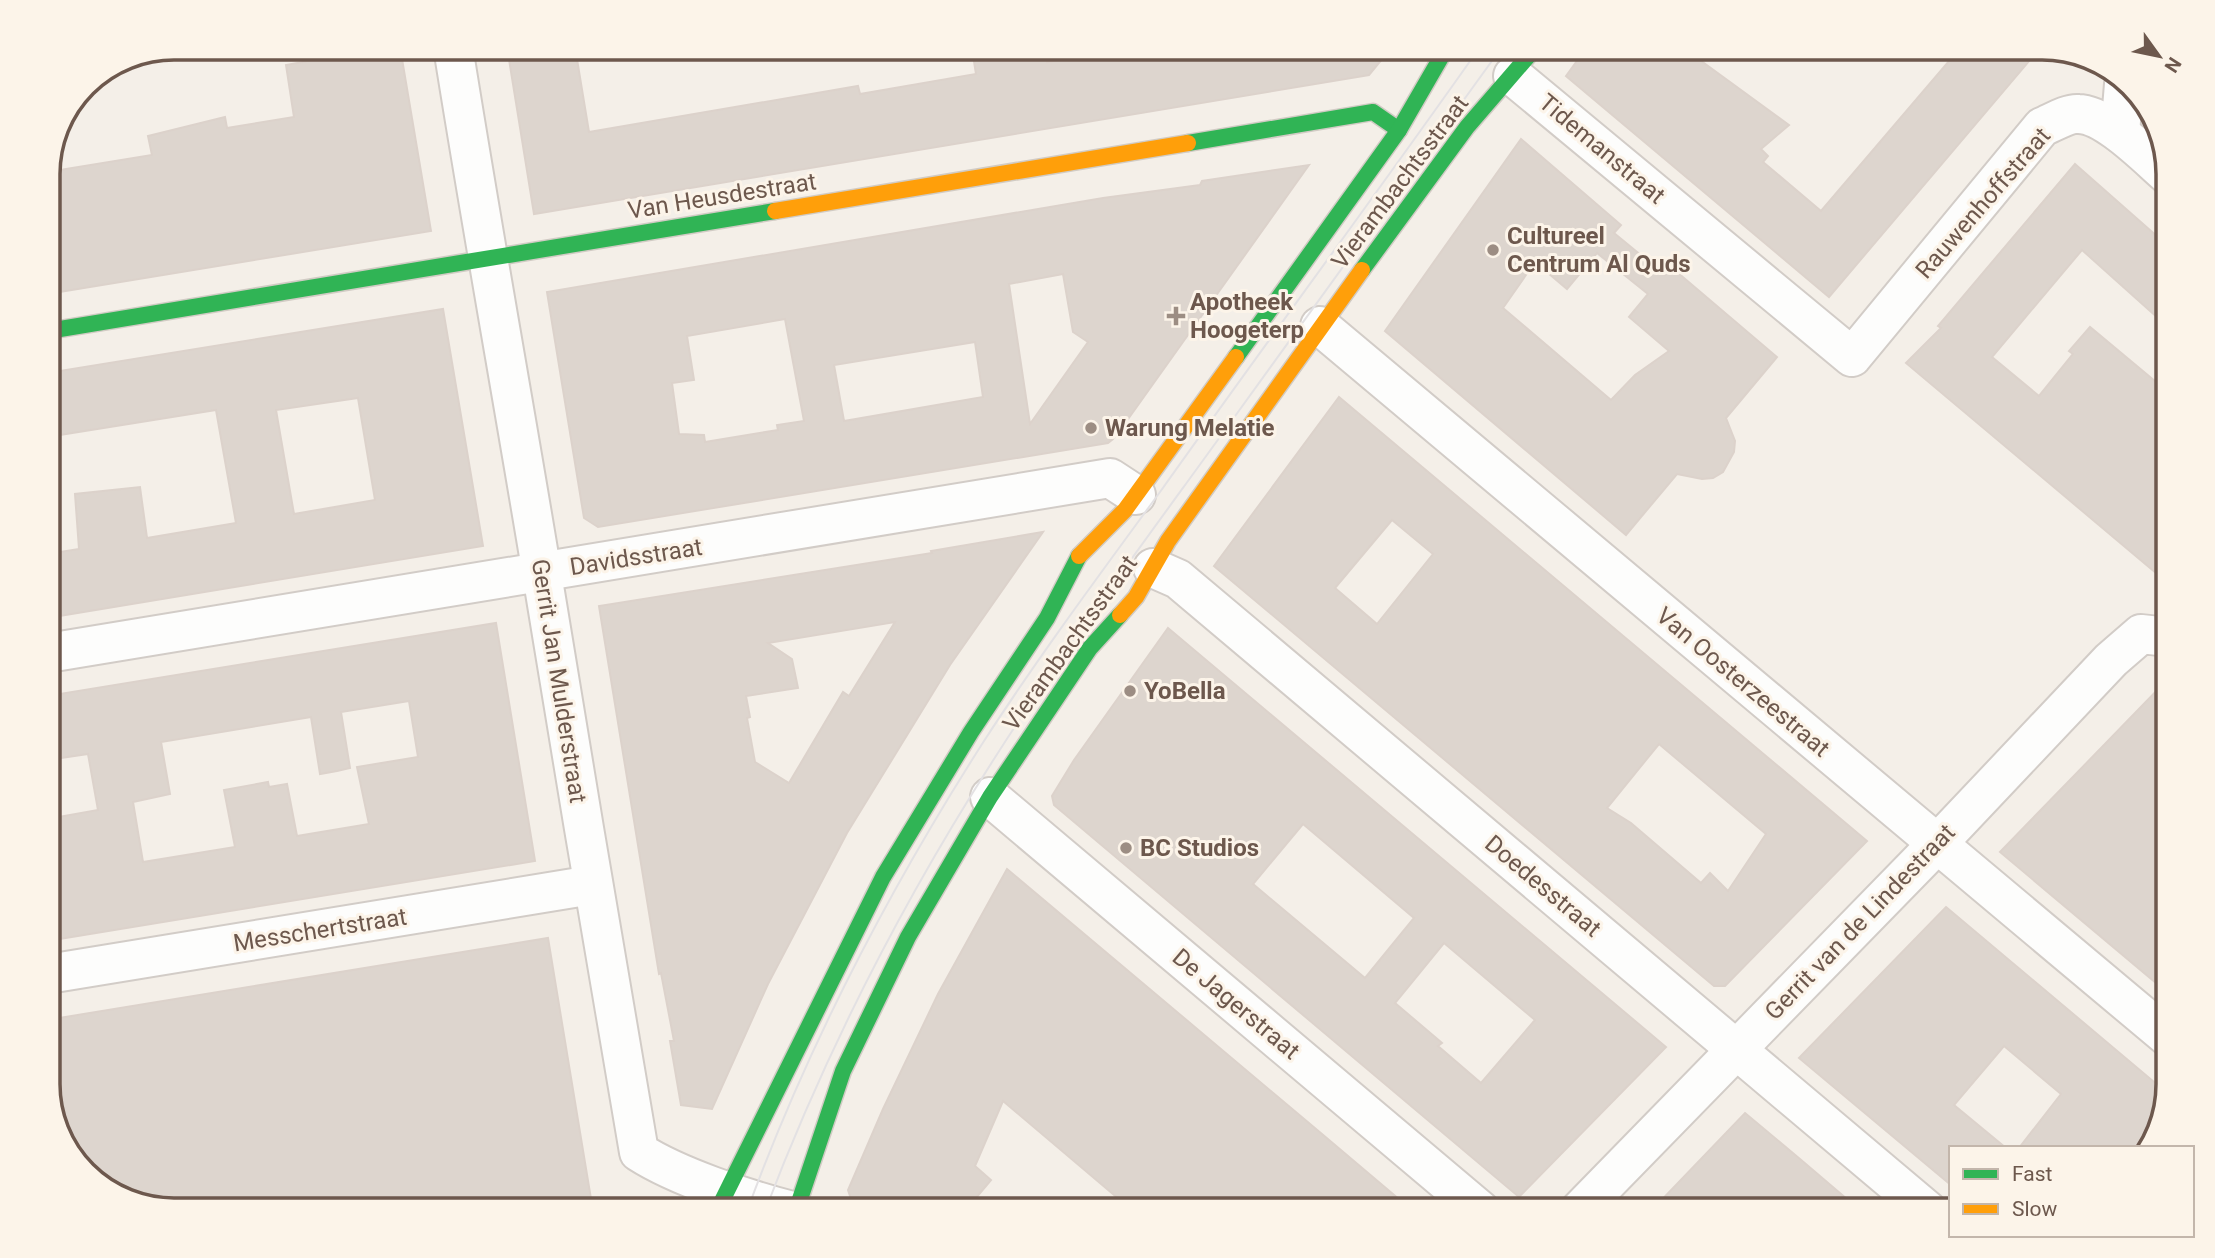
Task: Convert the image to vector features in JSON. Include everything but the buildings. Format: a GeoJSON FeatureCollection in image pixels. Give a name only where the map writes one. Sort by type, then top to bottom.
{"type":"FeatureCollection","features":[{"type":"Feature","properties":{"kind":"street","name":"Gerrit Jan Mulderstraat"},"geometry":{"type":"LineString","coordinates":[[455,60],[639,1152],[718,1198]]}},
{"type":"Feature","properties":{"kind":"street","name":"Vierambachtsstraat"},"geometry":{"type":"LineString","coordinates":[[723,1198],[877,888],[971,732],[1047,618],[1078,557],[1125,510],[1123,487],[1399,130],[1439,60]]}},
{"type":"Feature","properties":{"kind":"street","name":"Vierambachtsstraat"},"geometry":{"type":"LineString","coordinates":[[799,1198],[849,1059],[908,937],[990,797],[1090,648],[1136,597],[1168,541],[1320,326],[1467,127],[1526,60]]}},
{"type":"Feature","properties":{"kind":"street","name":"Tidemanstraat"},"geometry":{"type":"LineString","coordinates":[[1513,76],[1852,357]]}},
{"type":"Feature","properties":{"kind":"street"},"geometry":{"type":"LineString","coordinates":[[2120,133],[2123,94]]}},
{"type":"Feature","properties":{"kind":"street","name":"Van Heusdestraat"},"geometry":{"type":"LineString","coordinates":[[60,329],[1373,112],[1399,130]]}},
{"type":"Feature","properties":{"kind":"street","name":"Rauwenhoffstraat"},"geometry":{"type":"LineString","coordinates":[[1852,357],[2042,127],[2078,113],[2100,121],[2120,133],[2155,163]]}},
{"type":"Feature","properties":{"kind":"street","name":"Van Oosterzeestraat"},"geometry":{"type":"LineString","coordinates":[[1320,326],[2156,1027]]}},
{"type":"Feature","properties":{"kind":"street","name":"Davidsstraat"},"geometry":{"type":"LineString","coordinates":[[60,651],[542,573],[1123,487]]}},
{"type":"Feature","properties":{"kind":"street","name":"Doedesstraat"},"geometry":{"type":"LineString","coordinates":[[1153,568],[1178,579],[1913,1198]]}},
{"type":"Feature","properties":{"kind":"street","name":"Gerrit van de Lindestraat"},"geometry":{"type":"LineString","coordinates":[[1592,1198],[1937,844],[2111,660],[2155,636]]}},
{"type":"Feature","properties":{"kind":"street","name":"De Jagerstraat"},"geometry":{"type":"LineString","coordinates":[[990,797],[1466,1198]]}},
{"type":"Feature","properties":{"kind":"street","name":"Messchertstraat"},"geometry":{"type":"LineString","coordinates":[[60,972],[592,885]]}},
{"type":"Feature","properties":{"kind":"tram line"},"geometry":{"type":"LineString","coordinates":[[752,1198],[796,1089],[853,970],[916,853],[984,741],[1070,615],[1471,60]]}},
{"type":"Feature","properties":{"kind":"tram line"},"geometry":{"type":"LineString","coordinates":[[770,1198],[813,1094],[868,979],[928,867],[994,759],[1107,593],[1493,60]]}},
{"type":"Feature","properties":{"kind":"traffic: fast"},"geometry":{"type":"LineString","coordinates":[[1236,357],[1399,130],[1439,60]]}},
{"type":"Feature","properties":{"kind":"traffic: fast"},"geometry":{"type":"LineString","coordinates":[[1362,270],[1467,127],[1525,60]]}},
{"type":"Feature","properties":{"kind":"traffic: fast"},"geometry":{"type":"LineString","coordinates":[[1188,143],[1373,112],[1399,130]]}},
{"type":"Feature","properties":{"kind":"traffic: fast"},"geometry":{"type":"LineString","coordinates":[[60,329],[775,211]]}},
{"type":"Feature","properties":{"kind":"traffic: fast"},"geometry":{"type":"LineString","coordinates":[[723,1198],[883,877],[971,732],[1047,618],[1079,556]]}},
{"type":"Feature","properties":{"kind":"traffic: fast"},"geometry":{"type":"LineString","coordinates":[[800,1198],[843,1071],[908,937],[990,797],[1090,648],[1120,615]]}},
{"type":"Feature","properties":{"kind":"traffic: slow"},"geometry":{"type":"LineString","coordinates":[[775,211],[1188,143]]}},
{"type":"Feature","properties":{"kind":"traffic: slow"},"geometry":{"type":"LineString","coordinates":[[1120,615],[1136,597],[1168,541],[1362,270]]}},
{"type":"Feature","properties":{"kind":"traffic: slow"},"geometry":{"type":"LineString","coordinates":[[1079,556],[1125,510],[1236,357]]}},
{"type":"Feature","properties":{"kind":"place","name":"Cultureel Centrum Al Quds"},"geometry":{"type":"Point","coordinates":[1493,250]}},
{"type":"Feature","properties":{"kind":"place","name":"Apotheek Hoogeterp"},"geometry":{"type":"Point","coordinates":[1176,316]}},
{"type":"Feature","properties":{"kind":"place","name":"Warung Melatie"},"geometry":{"type":"Point","coordinates":[1091,428]}},
{"type":"Feature","properties":{"kind":"place","name":"YoBella"},"geometry":{"type":"Point","coordinates":[1130,691]}},
{"type":"Feature","properties":{"kind":"place","name":"BC Studios"},"geometry":{"type":"Point","coordinates":[1126,848]}}]}
